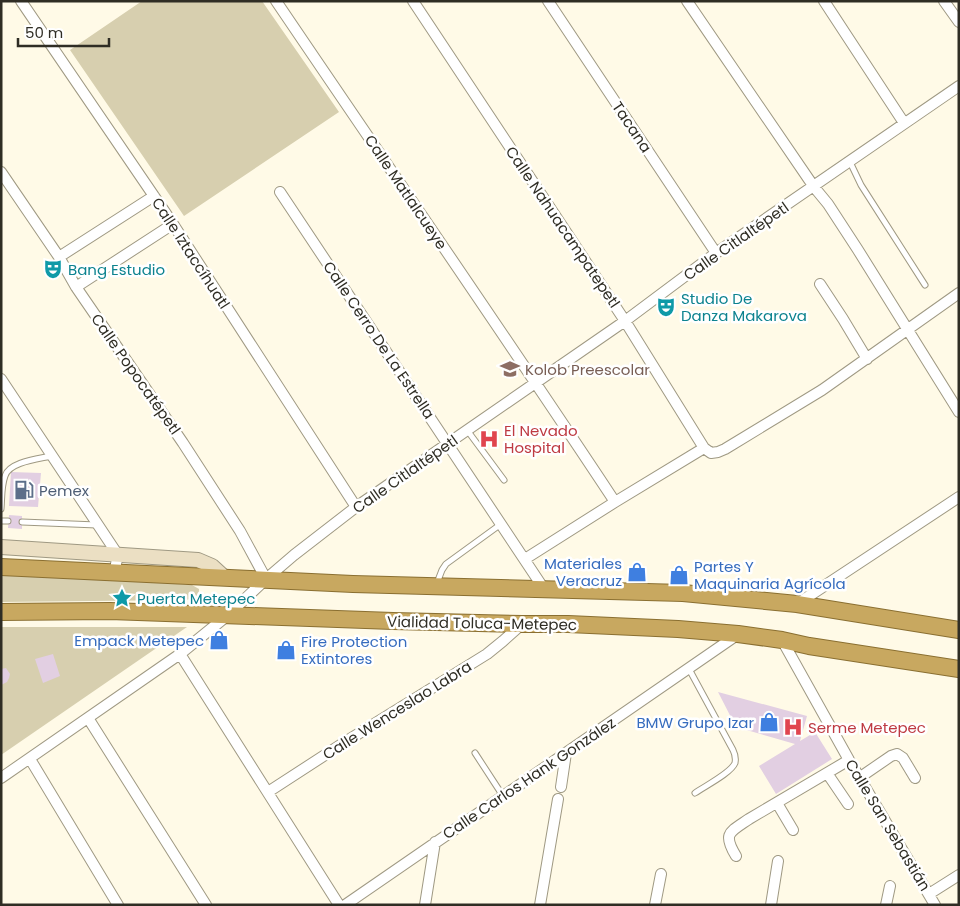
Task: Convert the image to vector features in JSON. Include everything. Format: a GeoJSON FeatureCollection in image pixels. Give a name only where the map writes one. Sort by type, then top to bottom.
{"type":"FeatureCollection","features":[{"type":"Feature","properties":{"kind":"highway"},"geometry":{"type":"LineString","coordinates":[[1,567],[298,582],[682,593],[797,604],[959,630]]}},
{"type":"Feature","properties":{"kind":"highway","name":"Vialidad Toluca-Metepec"},"geometry":{"type":"LineString","coordinates":[[1,612],[110,611],[228,616],[568,624],[678,629],[782,640],[959,669]]}},
{"type":"Feature","properties":{"kind":"main road"},"geometry":{"type":"LineString","coordinates":[[1,547],[198,560],[206,562],[224,577]]}},
{"type":"Feature","properties":{"kind":"street","name":"Calle Iztaccíhuatl"},"geometry":{"type":"LineString","coordinates":[[20,1],[173,224],[356,507]]}},
{"type":"Feature","properties":{"kind":"street","name":"Calle Matlalcueye"},"geometry":{"type":"LineString","coordinates":[[276,1],[615,502]]}},
{"type":"Feature","properties":{"kind":"street","name":"Calle Nahuacampatepetl"},"geometry":{"type":"LineString","coordinates":[[413,1],[708,450]]}},
{"type":"Feature","properties":{"kind":"street","name":"Tacana"},"geometry":{"type":"LineString","coordinates":[[548,1],[716,252]]}},
{"type":"Feature","properties":{"kind":"street"},"geometry":{"type":"LineString","coordinates":[[687,1],[848,234],[959,412]]}},
{"type":"Feature","properties":{"kind":"street"},"geometry":{"type":"LineString","coordinates":[[824,1],[904,123]]}},
{"type":"Feature","properties":{"kind":"street"},"geometry":{"type":"LineString","coordinates":[[944,1],[959,22]]}},
{"type":"Feature","properties":{"kind":"street","name":"Calle Citlaltépetl"},"geometry":{"type":"LineString","coordinates":[[1,778],[180,654],[228,616],[294,555],[356,507],[625,321],[716,252],[814,187],[959,86]]}},
{"type":"Feature","properties":{"kind":"street","name":"Calle Popocatépetl"},"geometry":{"type":"LineString","coordinates":[[1,172],[59,257],[76,287],[183,442],[240,531],[266,580]]}},
{"type":"Feature","properties":{"kind":"street","name":"Calle Cerro De La Estrella"},"geometry":{"type":"LineString","coordinates":[[280,192],[526,559],[544,589]]}},
{"type":"Feature","properties":{"kind":"street"},"geometry":{"type":"LineString","coordinates":[[59,257],[154,196]]}},
{"type":"Feature","properties":{"kind":"street"},"geometry":{"type":"LineString","coordinates":[[76,287],[173,224]]}},
{"type":"Feature","properties":{"kind":"street"},"geometry":{"type":"LineString","coordinates":[[820,284],[867,359]]}},
{"type":"Feature","properties":{"kind":"street"},"geometry":{"type":"LineString","coordinates":[[526,559],[615,502],[708,450],[718,452],[725,449],[822,390],[959,293]]}},
{"type":"Feature","properties":{"kind":"street"},"geometry":{"type":"LineString","coordinates":[[1,379],[118,555],[114,573]]}},
{"type":"Feature","properties":{"kind":"street"},"geometry":{"type":"LineString","coordinates":[[797,604],[959,497]]}},
{"type":"Feature","properties":{"kind":"street","name":"Calle Wenceslao Labra"},"geometry":{"type":"LineString","coordinates":[[268,792],[486,654],[522,624]]}},
{"type":"Feature","properties":{"kind":"street","name":"Calle Carlos Hank González"},"geometry":{"type":"LineString","coordinates":[[345,905],[738,634]]}},
{"type":"Feature","properties":{"kind":"street","name":"Calle San Sebastián"},"geometry":{"type":"LineString","coordinates":[[782,640],[849,760],[935,905]]}},
{"type":"Feature","properties":{"kind":"street"},"geometry":{"type":"LineString","coordinates":[[180,654],[339,905]]}},
{"type":"Feature","properties":{"kind":"street"},"geometry":{"type":"LineString","coordinates":[[88,718],[206,905]]}},
{"type":"Feature","properties":{"kind":"street"},"geometry":{"type":"LineString","coordinates":[[561,787],[566,753]]}},
{"type":"Feature","properties":{"kind":"street"},"geometry":{"type":"LineString","coordinates":[[860,778],[891,756],[897,754],[903,758],[915,778]]}},
{"type":"Feature","properties":{"kind":"street"},"geometry":{"type":"LineString","coordinates":[[30,759],[118,905]]}},
{"type":"Feature","properties":{"kind":"street"},"geometry":{"type":"LineString","coordinates":[[736,856],[728,838],[734,830],[749,819],[849,760]]}},
{"type":"Feature","properties":{"kind":"street"},"geometry":{"type":"LineString","coordinates":[[827,772],[848,804]]}},
{"type":"Feature","properties":{"kind":"street"},"geometry":{"type":"LineString","coordinates":[[540,905],[558,799]]}},
{"type":"Feature","properties":{"kind":"street"},"geometry":{"type":"LineString","coordinates":[[777,803],[793,830]]}},
{"type":"Feature","properties":{"kind":"street"},"geometry":{"type":"LineString","coordinates":[[425,905],[435,842]]}},
{"type":"Feature","properties":{"kind":"street"},"geometry":{"type":"LineString","coordinates":[[770,905],[778,861]]}},
{"type":"Feature","properties":{"kind":"street"},"geometry":{"type":"LineString","coordinates":[[656,905],[661,874]]}},
{"type":"Feature","properties":{"kind":"street"},"geometry":{"type":"LineString","coordinates":[[928,894],[959,875]]}},
{"type":"Feature","properties":{"kind":"street"},"geometry":{"type":"LineString","coordinates":[[886,905],[890,886]]}},
{"type":"Feature","properties":{"kind":"lane"},"geometry":{"type":"LineString","coordinates":[[850,162],[860,185],[925,285]]}},
{"type":"Feature","properties":{"kind":"lane"},"geometry":{"type":"LineString","coordinates":[[467,430],[504,480]]}},
{"type":"Feature","properties":{"kind":"lane"},"geometry":{"type":"LineString","coordinates":[[1,509],[3,484],[8,470],[14,465],[52,456]]}},
{"type":"Feature","properties":{"kind":"lane"},"geometry":{"type":"LineString","coordinates":[[1,521],[8,522]]}},
{"type":"Feature","properties":{"kind":"lane"},"geometry":{"type":"LineString","coordinates":[[22,522],[98,525]]}},
{"type":"Feature","properties":{"kind":"lane"},"geometry":{"type":"LineString","coordinates":[[436,586],[446,564],[501,524]]}},
{"type":"Feature","properties":{"kind":"lane"},"geometry":{"type":"LineString","coordinates":[[689,668],[734,750],[736,758],[729,771],[695,792]]}},
{"type":"Feature","properties":{"kind":"lane"},"geometry":{"type":"LineString","coordinates":[[475,753],[503,796]]}},
{"type":"Feature","properties":{"kind":"shaded area"},"geometry":{"type":"Polygon","coordinates":[[[142,1],[262,1],[339,112],[184,216],[70,50],[142,1]]]}},
{"type":"Feature","properties":{"kind":"shaded area"},"geometry":{"type":"Polygon","coordinates":[[[1,572],[192,585],[199,589],[199,597],[186,600],[1,602],[1,572]]]}},
{"type":"Feature","properties":{"kind":"shaded area"},"geometry":{"type":"Polygon","coordinates":[[[1,627],[187,627],[1,755],[1,627]]]}},
{"type":"Feature","properties":{"kind":"building","name":"Pemex"},"geometry":{"type":"Polygon","coordinates":[[[11,472],[41,473],[38,507],[9,506],[11,472]]]}},
{"type":"Feature","properties":{"kind":"building","name":"Pemex"},"geometry":{"type":"Polygon","coordinates":[[[9,515],[22,516],[22,529],[8,528],[9,515]]]}},
{"type":"Feature","properties":{"kind":"building"},"geometry":{"type":"Polygon","coordinates":[[[53,654],[60,676],[43,683],[35,659],[53,654]]]}},
{"type":"Feature","properties":{"kind":"building"},"geometry":{"type":"Polygon","coordinates":[[[6,668],[10,674],[9,678],[7,682],[1,685],[1,669],[6,668]]]}},
{"type":"Feature","properties":{"kind":"building"},"geometry":{"type":"Polygon","coordinates":[[[718,692],[807,716],[800,741],[815,732],[832,759],[776,794],[759,766],[795,744],[736,727],[718,692]]]}},
{"type":"Feature","properties":{"kind":"place","name":"Bang Estudio"},"geometry":{"type":"Point","coordinates":[53,269]}},
{"type":"Feature","properties":{"kind":"place","name":"Studio De Danza Makarova"},"geometry":{"type":"Point","coordinates":[666,307]}},
{"type":"Feature","properties":{"kind":"place","name":"Kolob Preescolar"},"geometry":{"type":"Point","coordinates":[510,369]}},
{"type":"Feature","properties":{"kind":"place","name":"El Nevado Hospital"},"geometry":{"type":"Point","coordinates":[489,439]}},
{"type":"Feature","properties":{"kind":"place","name":"Pemex"},"geometry":{"type":"Point","coordinates":[24,490]}},
{"type":"Feature","properties":{"kind":"place","name":"Materiales Veracruz"},"geometry":{"type":"Point","coordinates":[637,572]}},
{"type":"Feature","properties":{"kind":"place","name":"Partes Y Maquinaria Agrícola"},"geometry":{"type":"Point","coordinates":[679,575]}},
{"type":"Feature","properties":{"kind":"place","name":"Puerta Metepec"},"geometry":{"type":"Point","coordinates":[122,598]}},
{"type":"Feature","properties":{"kind":"place","name":"Empack Metepec"},"geometry":{"type":"Point","coordinates":[219,640]}},
{"type":"Feature","properties":{"kind":"place","name":"Fire Protection Extintores"},"geometry":{"type":"Point","coordinates":[286,650]}},
{"type":"Feature","properties":{"kind":"place","name":"BMW Grupo Izar"},"geometry":{"type":"Point","coordinates":[769,722]}},
{"type":"Feature","properties":{"kind":"place","name":"Serme Metepec"},"geometry":{"type":"Point","coordinates":[793,727]}}]}
